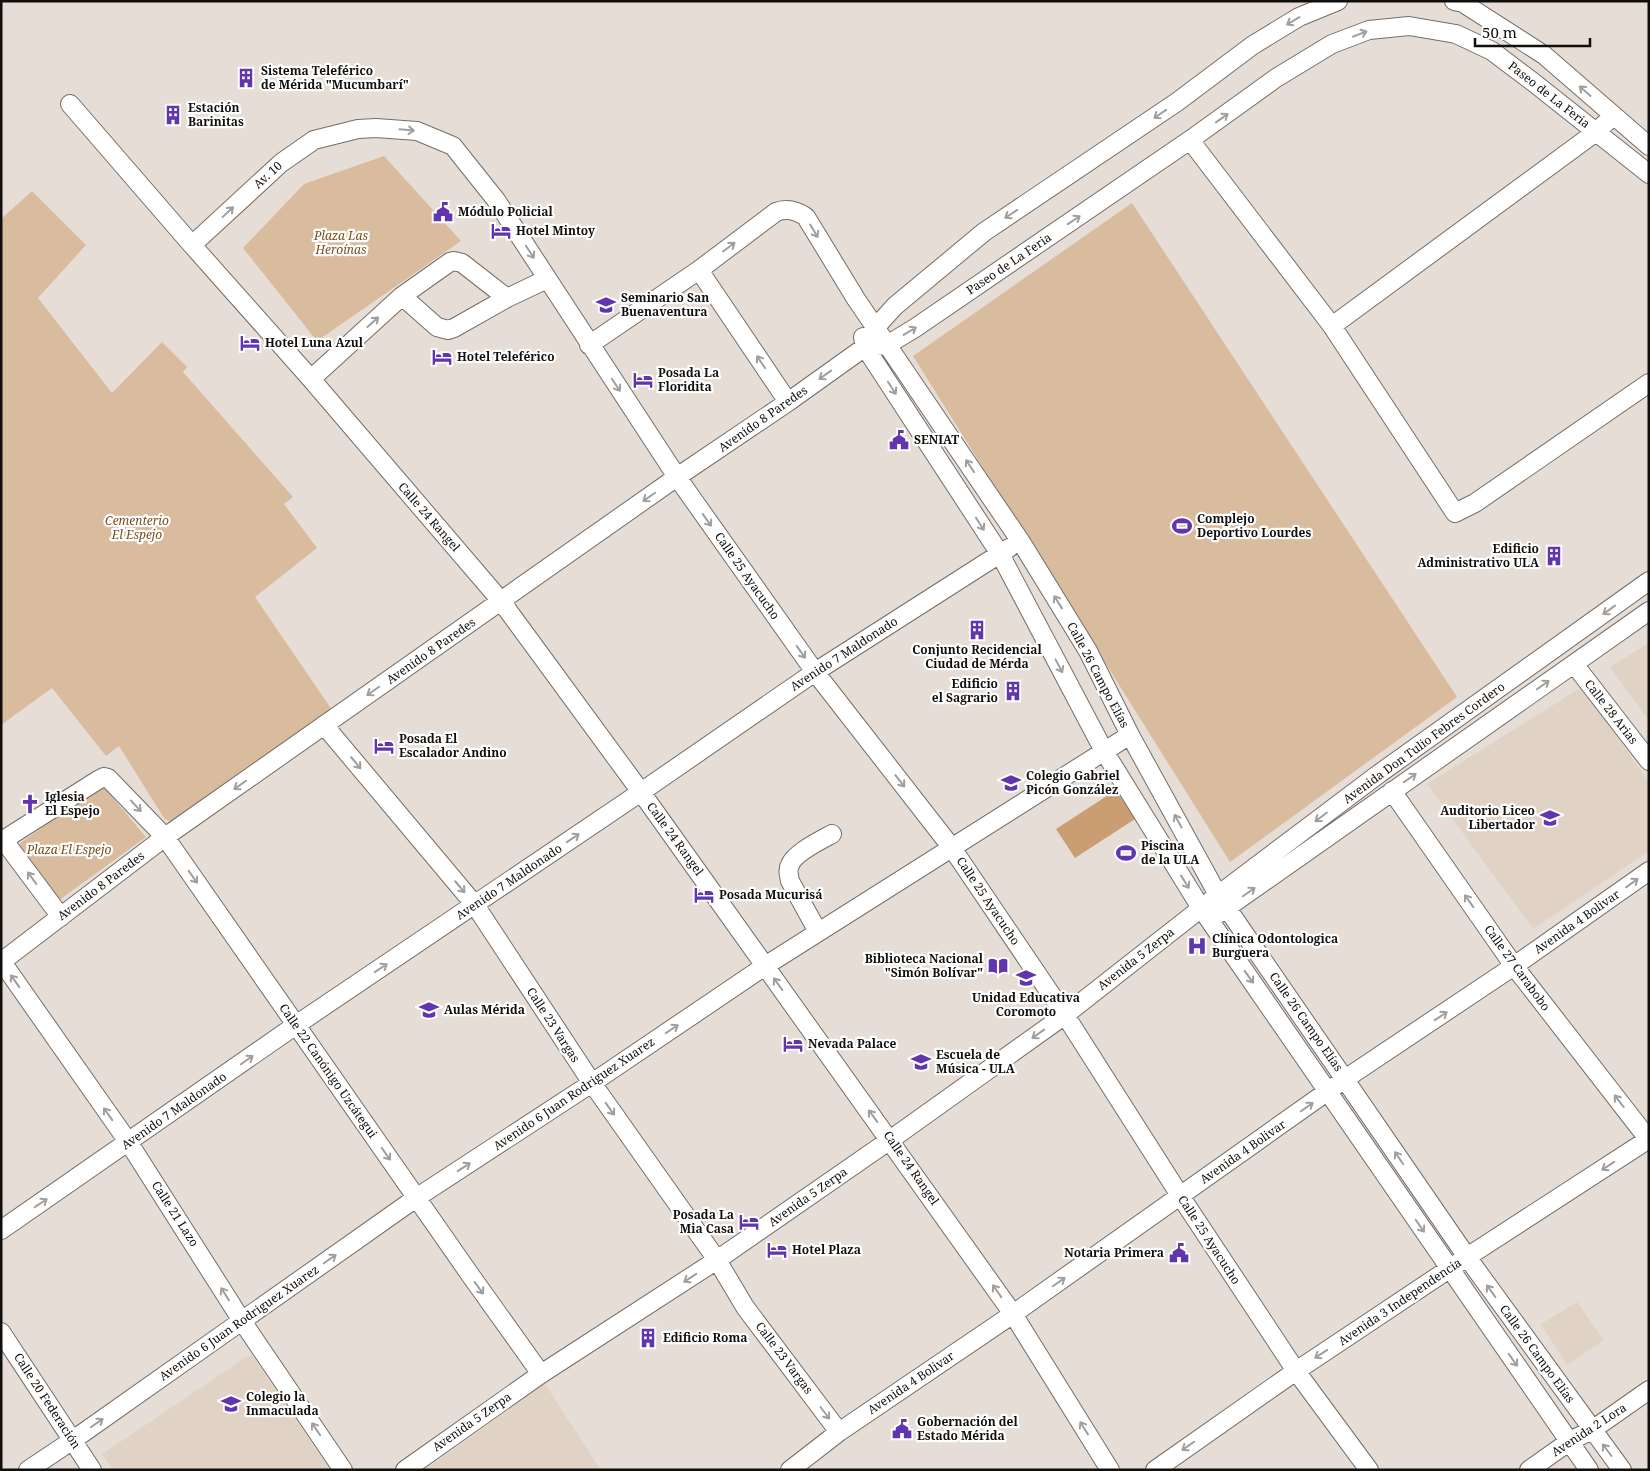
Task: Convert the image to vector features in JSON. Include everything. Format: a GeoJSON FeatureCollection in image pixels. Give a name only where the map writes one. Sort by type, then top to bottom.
{"type":"FeatureCollection","features":[{"type":"Feature","properties":{"kind":"street"},"geometry":{"type":"LineString","coordinates":[[865,347],[875,328],[895,306],[984,232],[1177,102],[1253,45],[1299,17],[1338,1]]}},
{"type":"Feature","properties":{"kind":"street","name":"Paseo de La Feria"},"geometry":{"type":"LineString","coordinates":[[1454,1],[1463,3],[1544,55],[1649,146]]}},
{"type":"Feature","properties":{"kind":"street","name":"Paseo de La Feria"},"geometry":{"type":"LineString","coordinates":[[865,347],[887,345],[916,328],[1190,140],[1276,78],[1332,44],[1368,30],[1409,26],[1456,34],[1492,51],[1649,174]]}},
{"type":"Feature","properties":{"kind":"street","name":"Calle 24 Rangel"},"geometry":{"type":"LineString","coordinates":[[70,104],[311,379],[501,601],[641,792],[1013,1314],[1110,1470]]}},
{"type":"Feature","properties":{"kind":"street"},"geometry":{"type":"LineString","coordinates":[[1332,326],[1596,132],[1613,116]]}},
{"type":"Feature","properties":{"kind":"street","name":"Av. 10"},"geometry":{"type":"LineString","coordinates":[[192,245],[281,163],[314,140],[358,128],[417,131],[453,146],[496,200],[547,279]]}},
{"type":"Feature","properties":{"kind":"street"},"geometry":{"type":"LineString","coordinates":[[1190,140],[1332,326],[1455,513],[1475,503],[1648,384]]}},
{"type":"Feature","properties":{"kind":"street","name":"Calle 26 Campo Elías"},"geometry":{"type":"LineString","coordinates":[[589,345],[699,270],[776,212],[791,210],[806,217],[875,328],[1021,542],[1088,651],[1130,735],[1223,901],[1466,1257],[1622,1470]]}},
{"type":"Feature","properties":{"kind":"street"},"geometry":{"type":"LineString","coordinates":[[311,379],[402,296],[446,264],[454,261],[462,263],[507,298]]}},
{"type":"Feature","properties":{"kind":"street"},"geometry":{"type":"LineString","coordinates":[[699,270],[788,402]]}},
{"type":"Feature","properties":{"kind":"street"},"geometry":{"type":"LineString","coordinates":[[402,296],[437,327],[448,330],[547,279]]}},
{"type":"Feature","properties":{"kind":"street","name":"Calle 25 Ayacucho"},"geometry":{"type":"LineString","coordinates":[[547,279],[677,477],[815,672],[952,848],[1064,1015],[1180,1197],[1296,1371],[1369,1470]]}},
{"type":"Feature","properties":{"kind":"street"},"geometry":{"type":"LineString","coordinates":[[856,299],[865,347]]}},
{"type":"Feature","properties":{"kind":"street","name":"Calle 26 Campo Elías"},"geometry":{"type":"LineString","coordinates":[[865,347],[1000,554],[1104,751],[1205,914],[1589,1470]]}},
{"type":"Feature","properties":{"kind":"street","name":"Avenido 8 Paredes"},"geometry":{"type":"LineString","coordinates":[[1,962],[165,838],[677,477],[865,347]]}},
{"type":"Feature","properties":{"kind":"street","name":"Avenido 7 Maldonado"},"geometry":{"type":"LineString","coordinates":[[1,1230],[129,1143],[296,1025],[815,672],[1021,542]]}},
{"type":"Feature","properties":{"kind":"street","name":"Avenida Don Tulio Febres Cordero"},"geometry":{"type":"LineString","coordinates":[[1223,901],[1380,773],[1649,581]]}},
{"type":"Feature","properties":{"kind":"street","name":"Avenida Don Tulio Febres Cordero"},"geometry":{"type":"LineString","coordinates":[[1205,914],[1392,791],[1649,611]]}},
{"type":"Feature","properties":{"kind":"street","name":"Calle 28 Arias"},"geometry":{"type":"LineString","coordinates":[[1574,664],[1649,761]]}},
{"type":"Feature","properties":{"kind":"street","name":"Calle 23 Vargas"},"geometry":{"type":"LineString","coordinates":[[324,725],[475,905],[592,1083],[717,1260],[745,1307],[839,1432]]}},
{"type":"Feature","properties":{"kind":"street","name":"Avenido 6 Juan Rodriguez Xuarez"},"geometry":{"type":"LineString","coordinates":[[28,1470],[242,1322],[416,1198],[592,1083],[765,966],[1130,735]]}},
{"type":"Feature","properties":{"kind":"street","name":"Calle 22 Canónigo Uzcátegui"},"geometry":{"type":"LineString","coordinates":[[61,917],[8,846],[7,840],[10,835],[104,777],[111,779],[165,838],[541,1374]]}},
{"type":"Feature","properties":{"kind":"street","name":"Calle 27 Carabobo"},"geometry":{"type":"LineString","coordinates":[[1392,791],[1514,966],[1649,1140]]}},
{"type":"Feature","properties":{"kind":"street"},"geometry":{"type":"LineString","coordinates":[[818,932],[790,881],[789,865],[794,858],[832,834]]}},
{"type":"Feature","properties":{"kind":"street","name":"Avenida 4 Bolivar"},"geometry":{"type":"LineString","coordinates":[[790,1470],[839,1432],[1013,1314],[1345,1079],[1514,966],[1649,870]]}},
{"type":"Feature","properties":{"kind":"street","name":"Avenida 5 Zerpa"},"geometry":{"type":"LineString","coordinates":[[405,1470],[541,1374],[717,1260],[890,1140],[1205,914]]}},
{"type":"Feature","properties":{"kind":"street","name":"Calle 21 Lazo"},"geometry":{"type":"LineString","coordinates":[[1,962],[129,1143],[242,1322],[343,1470]]}},
{"type":"Feature","properties":{"kind":"street","name":"Avenida 3 Independencia"},"geometry":{"type":"LineString","coordinates":[[1155,1470],[1296,1371],[1449,1268],[1649,1140]]}},
{"type":"Feature","properties":{"kind":"street","name":"Calle 20 Federación"},"geometry":{"type":"LineString","coordinates":[[1,1332],[92,1470]]}},
{"type":"Feature","properties":{"kind":"street","name":"Avenida 2 Lora"},"geometry":{"type":"LineString","coordinates":[[1529,1470],[1570,1441],[1592,1430],[1649,1390]]}},
{"type":"Feature","properties":{"kind":"shaded area"},"geometry":{"type":"Polygon","coordinates":[[[1649,643],[1649,721],[1610,667],[1649,643]]]}},
{"type":"Feature","properties":{"kind":"shaded area","name":"Auditorio Liceo Libertador"},"geometry":{"type":"Polygon","coordinates":[[[1582,687],[1649,782],[1649,851],[1533,929],[1427,784],[1582,687]]]}},
{"type":"Feature","properties":{"kind":"shaded area"},"geometry":{"type":"Polygon","coordinates":[[[1116,790],[1135,819],[1075,858],[1056,829],[1116,790]]]}},
{"type":"Feature","properties":{"kind":"shaded area"},"geometry":{"type":"Polygon","coordinates":[[[1577,1302],[1604,1340],[1567,1365],[1541,1324],[1577,1302]]]}},
{"type":"Feature","properties":{"kind":"shaded area","name":"Colegio la Inmaculada"},"geometry":{"type":"Polygon","coordinates":[[[251,1354],[330,1470],[114,1470],[102,1454],[251,1354]]]}},
{"type":"Feature","properties":{"kind":"shaded area"},"geometry":{"type":"Polygon","coordinates":[[[545,1384],[601,1470],[424,1470],[545,1384]]]}},
{"type":"Feature","properties":{"kind":"green space","name":"Plaza Las Heroínas"},"geometry":{"type":"Polygon","coordinates":[[[384,156],[461,241],[317,341],[243,248],[304,184],[384,156]]]}},
{"type":"Feature","properties":{"kind":"green space","name":"Cementerio El Espejo"},"geometry":{"type":"Polygon","coordinates":[[[32,191],[86,245],[38,298],[112,393],[162,342],[187,367],[183,372],[293,497],[284,504],[317,548],[255,597],[332,710],[175,822],[170,822],[164,818],[119,746],[106,756],[52,688],[1,725],[1,219],[32,191]]]}},
{"type":"Feature","properties":{"kind":"green space","name":"Complejo Deportivo Lourdes"},"geometry":{"type":"Polygon","coordinates":[[[1132,203],[1457,697],[1230,862],[913,356],[1132,203]]]}},
{"type":"Feature","properties":{"kind":"green space","name":"Plaza El Espejo"},"geometry":{"type":"Polygon","coordinates":[[[102,785],[146,837],[58,901],[19,844],[102,785]]]}},
{"type":"Feature","properties":{"kind":"place","name":"Sistema Teleférico de Mérida \"Mucumbarí\""},"geometry":{"type":"Point","coordinates":[246,78]}},
{"type":"Feature","properties":{"kind":"place","name":"Estación Barinitas"},"geometry":{"type":"Point","coordinates":[173,115]}},
{"type":"Feature","properties":{"kind":"place","name":"Módulo Policial"},"geometry":{"type":"Point","coordinates":[443,212]}},
{"type":"Feature","properties":{"kind":"place","name":"Hotel Mintoy"},"geometry":{"type":"Point","coordinates":[501,231]}},
{"type":"Feature","properties":{"kind":"place","name":"Seminario San Buenaventura"},"geometry":{"type":"Point","coordinates":[606,305]}},
{"type":"Feature","properties":{"kind":"place","name":"Hotel Luna Azul"},"geometry":{"type":"Point","coordinates":[250,343]}},
{"type":"Feature","properties":{"kind":"place","name":"Hotel Teleférico"},"geometry":{"type":"Point","coordinates":[442,357]}},
{"type":"Feature","properties":{"kind":"place","name":"Posada La Floridita"},"geometry":{"type":"Point","coordinates":[643,380]}},
{"type":"Feature","properties":{"kind":"place","name":"SENIAT"},"geometry":{"type":"Point","coordinates":[899,440]}},
{"type":"Feature","properties":{"kind":"place","name":"Complejo Deportivo Lourdes"},"geometry":{"type":"Point","coordinates":[1182,526]}},
{"type":"Feature","properties":{"kind":"place","name":"Edificio Administrativo ULA"},"geometry":{"type":"Point","coordinates":[1554,556]}},
{"type":"Feature","properties":{"kind":"place","name":"Conjunto Recidencial Ciudad de Mérda"},"geometry":{"type":"Point","coordinates":[977,630]}},
{"type":"Feature","properties":{"kind":"place","name":"Edificio el Sagrario"},"geometry":{"type":"Point","coordinates":[1013,691]}},
{"type":"Feature","properties":{"kind":"place","name":"Posada El Escalador Andino"},"geometry":{"type":"Point","coordinates":[384,746]}},
{"type":"Feature","properties":{"kind":"place","name":"Colegio Gabriel Picón González"},"geometry":{"type":"Point","coordinates":[1011,783]}},
{"type":"Feature","properties":{"kind":"place","name":"Iglesia El Espejo"},"geometry":{"type":"Point","coordinates":[30,804]}},
{"type":"Feature","properties":{"kind":"place","name":"Auditorio Liceo Libertador"},"geometry":{"type":"Point","coordinates":[1550,818]}},
{"type":"Feature","properties":{"kind":"place","name":"Piscina de la ULA"},"geometry":{"type":"Point","coordinates":[1126,853]}},
{"type":"Feature","properties":{"kind":"place","name":"Posada Mucurisá"},"geometry":{"type":"Point","coordinates":[704,895]}},
{"type":"Feature","properties":{"kind":"place","name":"Clínica Odontologica Burguera"},"geometry":{"type":"Point","coordinates":[1197,946]}},
{"type":"Feature","properties":{"kind":"place","name":"Biblioteca Nacional \"Simón Bolívar\""},"geometry":{"type":"Point","coordinates":[998,966]}},
{"type":"Feature","properties":{"kind":"place","name":"Unidad Educativa Coromoto"},"geometry":{"type":"Point","coordinates":[1026,978]}},
{"type":"Feature","properties":{"kind":"place","name":"Aulas Mérida"},"geometry":{"type":"Point","coordinates":[429,1010]}},
{"type":"Feature","properties":{"kind":"place","name":"Nevada Palace"},"geometry":{"type":"Point","coordinates":[793,1044]}},
{"type":"Feature","properties":{"kind":"place","name":"Escuela de Música - ULA"},"geometry":{"type":"Point","coordinates":[921,1062]}},
{"type":"Feature","properties":{"kind":"place","name":"Posada La Mia Casa"},"geometry":{"type":"Point","coordinates":[749,1222]}},
{"type":"Feature","properties":{"kind":"place","name":"Hotel Plaza"},"geometry":{"type":"Point","coordinates":[777,1250]}},
{"type":"Feature","properties":{"kind":"place","name":"Notaria Primera"},"geometry":{"type":"Point","coordinates":[1179,1253]}},
{"type":"Feature","properties":{"kind":"place","name":"Edificio Roma"},"geometry":{"type":"Point","coordinates":[648,1338]}},
{"type":"Feature","properties":{"kind":"place","name":"Colegio la Inmaculada"},"geometry":{"type":"Point","coordinates":[231,1404]}},
{"type":"Feature","properties":{"kind":"place","name":"Gobernación del Estado Mérida"},"geometry":{"type":"Point","coordinates":[902,1429]}}]}
